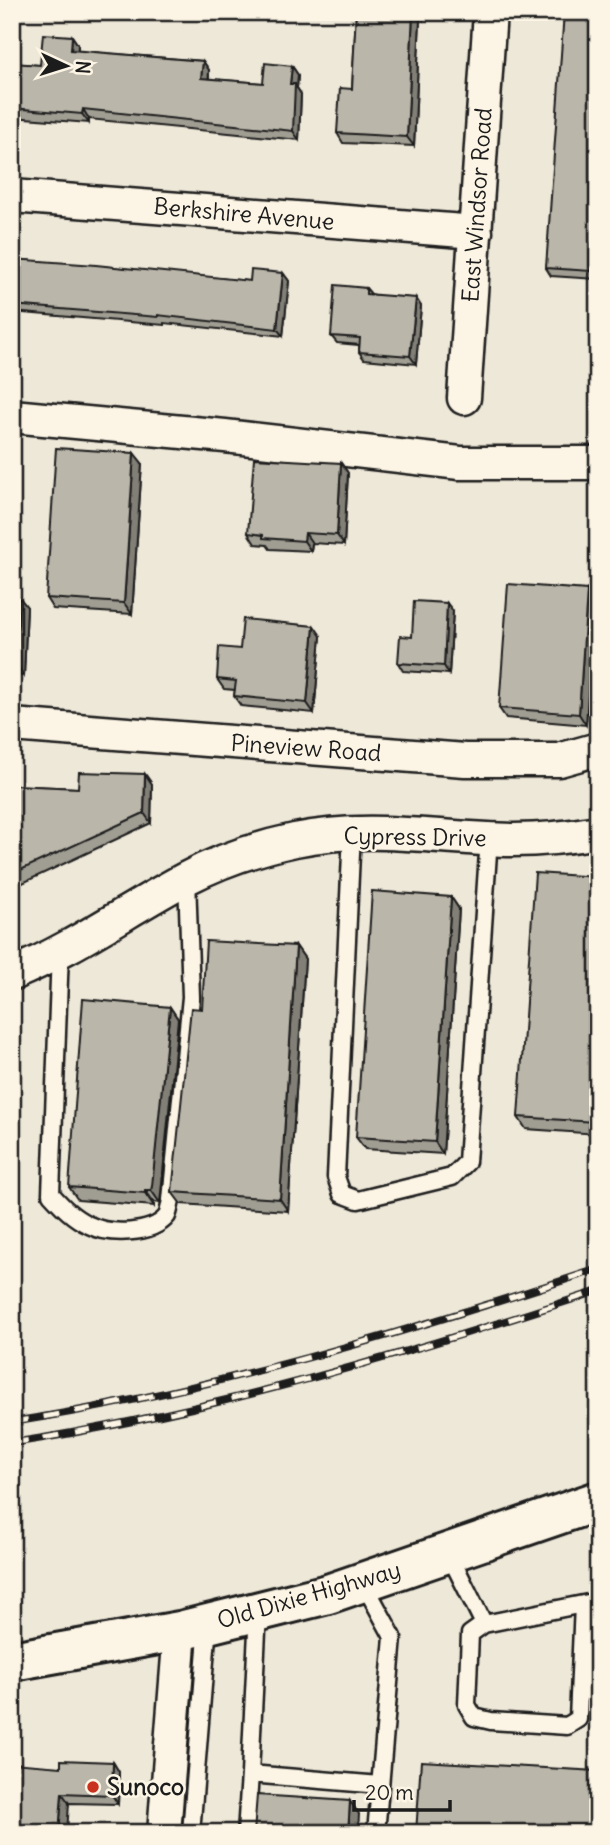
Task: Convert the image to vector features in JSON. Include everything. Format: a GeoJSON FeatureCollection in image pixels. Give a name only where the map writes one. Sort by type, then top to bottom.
{"type":"FeatureCollection","features":[{"type":"Feature","properties":{"kind":"street","name":"East Windsor Road"},"geometry":{"type":"LineString","coordinates":[[464,398],[490,12]]}},
{"type":"Feature","properties":{"kind":"street","name":"Berkshire Avenue"},"geometry":{"type":"LineString","coordinates":[[12,195],[475,232]]}},
{"type":"Feature","properties":{"kind":"street"},"geometry":{"type":"LineString","coordinates":[[12,416],[211,434],[460,463],[598,463]]}},
{"type":"Feature","properties":{"kind":"street","name":"Pineview Road"},"geometry":{"type":"LineString","coordinates":[[12,725],[466,760],[559,760],[598,748]]}},
{"type":"Feature","properties":{"kind":"street","name":"Cypress Drive"},"geometry":{"type":"LineString","coordinates":[[12,974],[60,952],[187,878],[240,856],[295,840],[381,831],[514,840],[598,832]]}},
{"type":"Feature","properties":{"kind":"street","name":"Old Dixie Highway"},"geometry":{"type":"LineString","coordinates":[[12,1661],[194,1628],[328,1594],[598,1501]]}},
{"type":"Feature","properties":{"kind":"street"},"geometry":{"type":"LineString","coordinates":[[164,1833],[175,1704],[194,1628]]}},
{"type":"Feature","properties":{"kind":"lane"},"geometry":{"type":"LineString","coordinates":[[352,832],[336,1177],[342,1194],[358,1200],[452,1177],[467,1162],[489,838]]}},
{"type":"Feature","properties":{"kind":"lane"},"geometry":{"type":"LineString","coordinates":[[60,952],[51,1194],[65,1210],[86,1224],[104,1231],[147,1230],[167,1216],[171,1200],[191,997],[187,878]]}},
{"type":"Feature","properties":{"kind":"lane"},"geometry":{"type":"LineString","coordinates":[[448,1552],[484,1624]]}},
{"type":"Feature","properties":{"kind":"lane"},"geometry":{"type":"LineString","coordinates":[[363,1582],[393,1637],[376,1833]]}},
{"type":"Feature","properties":{"kind":"lane"},"geometry":{"type":"LineString","coordinates":[[590,1602],[578,1718],[567,1726],[491,1721],[474,1717],[467,1705],[470,1634],[484,1624],[590,1602]]}},
{"type":"Feature","properties":{"kind":"lane"},"geometry":{"type":"LineString","coordinates":[[246,1833],[258,1611]]}},
{"type":"Feature","properties":{"kind":"lane"},"geometry":{"type":"LineString","coordinates":[[191,1833],[194,1628]]}},
{"type":"Feature","properties":{"kind":"lane"},"geometry":{"type":"LineString","coordinates":[[250,1774],[380,1785]]}},
{"type":"Feature","properties":{"kind":"building"},"geometry":{"type":"Polygon","coordinates":[[[356,12],[413,12],[407,137],[337,133],[340,88],[352,89],[356,12]]]}},
{"type":"Feature","properties":{"kind":"building"},"geometry":{"type":"Polygon","coordinates":[[[564,12],[598,12],[598,243],[592,243],[591,271],[546,268],[564,12]]]}},
{"type":"Feature","properties":{"kind":"building"},"geometry":{"type":"Polygon","coordinates":[[[43,34],[72,36],[71,50],[203,61],[201,78],[263,83],[265,63],[292,66],[290,84],[295,84],[293,131],[83,109],[82,114],[12,108],[12,63],[40,65],[43,34]]]}},
{"type":"Feature","properties":{"kind":"building"},"geometry":{"type":"Polygon","coordinates":[[[12,259],[250,281],[251,270],[283,273],[277,329],[158,315],[12,305],[12,259]]]}},
{"type":"Feature","properties":{"kind":"building"},"geometry":{"type":"Polygon","coordinates":[[[335,285],[366,288],[366,294],[416,298],[410,356],[359,352],[360,338],[331,336],[335,285]]]}},
{"type":"Feature","properties":{"kind":"building"},"geometry":{"type":"Polygon","coordinates":[[[56,448],[134,453],[124,603],[46,598],[56,448]]]}},
{"type":"Feature","properties":{"kind":"building"},"geometry":{"type":"Polygon","coordinates":[[[254,458],[341,463],[337,535],[305,533],[304,541],[263,538],[263,535],[248,533],[254,458]]]}},
{"type":"Feature","properties":{"kind":"building"},"geometry":{"type":"Polygon","coordinates":[[[593,517],[598,517],[598,597],[589,597],[593,517]]]}},
{"type":"Feature","properties":{"kind":"building"},"geometry":{"type":"Polygon","coordinates":[[[508,584],[587,590],[579,714],[499,708],[508,584]]]}},
{"type":"Feature","properties":{"kind":"building"},"geometry":{"type":"Polygon","coordinates":[[[12,597],[19,597],[17,665],[12,665],[12,597]]]}},
{"type":"Feature","properties":{"kind":"building"},"geometry":{"type":"Polygon","coordinates":[[[414,601],[447,603],[444,666],[398,663],[400,636],[412,637],[414,601]]]}},
{"type":"Feature","properties":{"kind":"building"},"geometry":{"type":"Polygon","coordinates":[[[243,619],[314,626],[307,703],[234,696],[236,681],[217,679],[219,647],[240,649],[243,619]]]}},
{"type":"Feature","properties":{"kind":"building"},"geometry":{"type":"Polygon","coordinates":[[[79,772],[145,774],[144,813],[12,874],[12,785],[78,788],[79,772]]]}},
{"type":"Feature","properties":{"kind":"building"},"geometry":{"type":"Polygon","coordinates":[[[535,873],[598,877],[598,1077],[595,1122],[518,1117],[535,873]]]}},
{"type":"Feature","properties":{"kind":"building"},"geometry":{"type":"Polygon","coordinates":[[[372,891],[451,897],[435,1142],[356,1137],[372,891]]]}},
{"type":"Feature","properties":{"kind":"building"},"geometry":{"type":"Polygon","coordinates":[[[206,941],[296,946],[280,1199],[172,1192],[191,1008],[202,1009],[206,941]]]}},
{"type":"Feature","properties":{"kind":"building"},"geometry":{"type":"Polygon","coordinates":[[[83,999],[170,1007],[152,1186],[151,1190],[145,1190],[145,1193],[69,1187],[83,999]]]}},
{"type":"Feature","properties":{"kind":"building"},"geometry":{"type":"Polygon","coordinates":[[[61,1760],[113,1762],[112,1795],[62,1793],[59,1833],[12,1833],[12,1763],[61,1767],[61,1760]]]}},
{"type":"Feature","properties":{"kind":"building"},"geometry":{"type":"Polygon","coordinates":[[[421,1761],[598,1771],[598,1833],[416,1833],[421,1761]]]}},
{"type":"Feature","properties":{"kind":"building"},"geometry":{"type":"Polygon","coordinates":[[[257,1795],[350,1801],[348,1833],[254,1833],[257,1795]]]}},
{"type":"Feature","properties":{"kind":"railway"},"geometry":{"type":"LineString","coordinates":[[12,1422],[161,1394],[308,1358],[598,1269]]}},
{"type":"Feature","properties":{"kind":"railway"},"geometry":{"type":"LineString","coordinates":[[12,1443],[235,1398],[381,1359],[598,1291]]}},
{"type":"Feature","properties":{"kind":"place","name":"Sunoco"},"geometry":{"type":"Point","coordinates":[93,1787]}}]}
